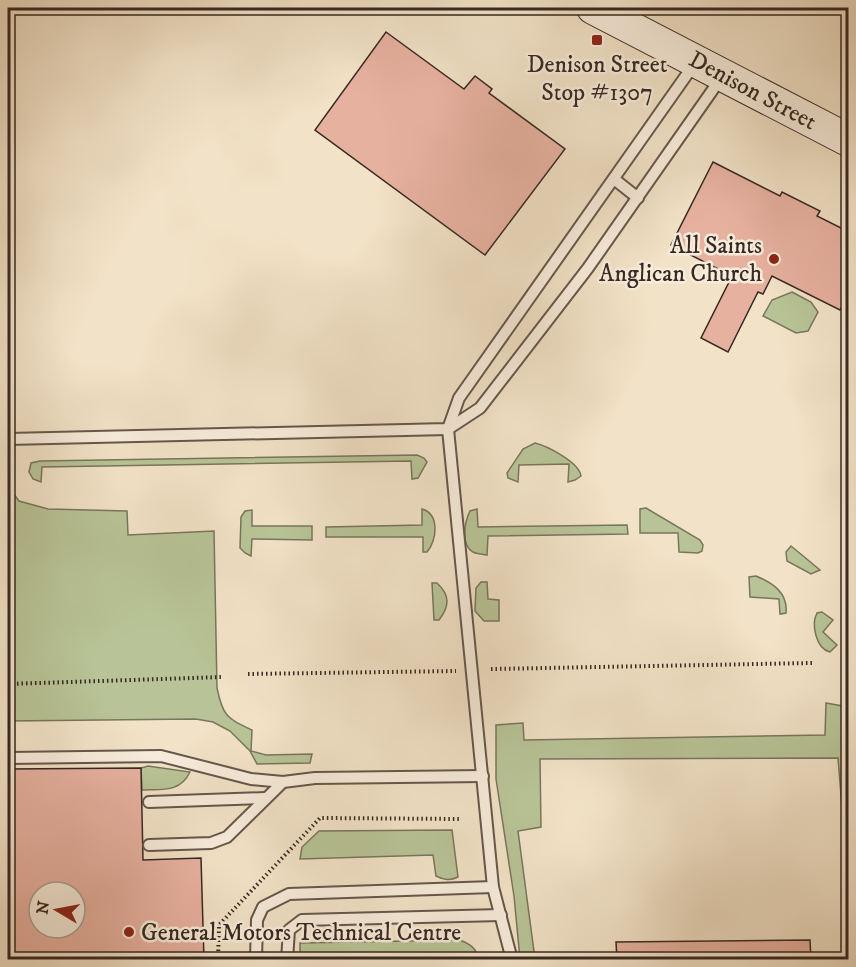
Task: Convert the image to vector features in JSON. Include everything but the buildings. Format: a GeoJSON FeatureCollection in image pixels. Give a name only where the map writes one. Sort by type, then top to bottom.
{"type":"FeatureCollection","features":[{"type":"Feature","properties":{"kind":"main road","name":"Denison Street"},"geometry":{"type":"LineString","coordinates":[[593,8],[849,140]]}},
{"type":"Feature","properties":{"kind":"lane"},"geometry":{"type":"LineString","coordinates":[[512,960],[493,887],[448,429],[459,398],[615,179],[710,68]]}},
{"type":"Feature","properties":{"kind":"lane"},"geometry":{"type":"LineString","coordinates":[[8,439],[448,429],[480,408],[588,268],[638,198],[710,68]]}},
{"type":"Feature","properties":{"kind":"lane"},"geometry":{"type":"LineString","coordinates":[[615,179],[638,198]]}},
{"type":"Feature","properties":{"kind":"lane"},"geometry":{"type":"LineString","coordinates":[[8,758],[161,756],[251,779],[283,782],[315,778],[483,776]]}},
{"type":"Feature","properties":{"kind":"lane"},"geometry":{"type":"LineString","coordinates":[[149,845],[211,843],[227,837],[283,782]]}},
{"type":"Feature","properties":{"kind":"lane"},"geometry":{"type":"LineString","coordinates":[[149,801],[265,798]]}},
{"type":"Feature","properties":{"kind":"lane"},"geometry":{"type":"LineString","coordinates":[[256,960],[257,920],[263,907],[289,894],[493,887]]}},
{"type":"Feature","properties":{"kind":"lane"},"geometry":{"type":"LineString","coordinates":[[287,960],[289,930],[302,920],[501,915]]}},
{"type":"Feature","properties":{"kind":"path"},"geometry":{"type":"LineString","coordinates":[[491,669],[812,663]]}},
{"type":"Feature","properties":{"kind":"path"},"geometry":{"type":"LineString","coordinates":[[248,674],[456,671]]}},
{"type":"Feature","properties":{"kind":"path"},"geometry":{"type":"LineString","coordinates":[[8,684],[223,677]]}},
{"type":"Feature","properties":{"kind":"path"},"geometry":{"type":"LineString","coordinates":[[218,960],[219,925],[320,818],[459,819]]}},
{"type":"Feature","properties":{"kind":"green space"},"geometry":{"type":"Polygon","coordinates":[[[792,292],[811,302],[818,312],[808,331],[796,333],[763,316],[772,300],[792,292]]]}},
{"type":"Feature","properties":{"kind":"green space"},"geometry":{"type":"Polygon","coordinates":[[[535,443],[569,460],[581,476],[568,482],[569,464],[519,465],[518,482],[508,478],[507,473],[523,449],[535,443]]]}},
{"type":"Feature","properties":{"kind":"green space"},"geometry":{"type":"Polygon","coordinates":[[[417,455],[427,462],[418,478],[412,479],[411,461],[42,467],[41,482],[33,479],[29,472],[31,463],[40,461],[417,455]]]}},
{"type":"Feature","properties":{"kind":"green space"},"geometry":{"type":"Polygon","coordinates":[[[8,486],[19,501],[48,509],[127,511],[128,535],[214,531],[217,688],[221,705],[227,715],[252,730],[251,751],[266,755],[312,754],[310,763],[257,764],[250,751],[230,731],[213,722],[196,719],[8,721],[8,486]]]}},
{"type":"Feature","properties":{"kind":"green space"},"geometry":{"type":"Polygon","coordinates":[[[646,508],[700,540],[703,545],[702,551],[698,553],[679,552],[678,533],[640,533],[640,509],[646,508]]]}},
{"type":"Feature","properties":{"kind":"green space"},"geometry":{"type":"Polygon","coordinates":[[[422,509],[432,516],[435,528],[433,541],[427,552],[423,552],[423,537],[326,537],[326,527],[422,525],[422,509]]]}},
{"type":"Feature","properties":{"kind":"green space"},"geometry":{"type":"Polygon","coordinates":[[[477,509],[478,527],[627,525],[628,534],[488,536],[487,555],[480,554],[469,549],[465,539],[468,515],[470,511],[477,509]]]}},
{"type":"Feature","properties":{"kind":"green space"},"geometry":{"type":"Polygon","coordinates":[[[252,510],[252,526],[312,526],[312,540],[252,539],[251,556],[245,553],[240,548],[241,517],[245,511],[252,510]]]}},
{"type":"Feature","properties":{"kind":"green space"},"geometry":{"type":"Polygon","coordinates":[[[791,546],[820,570],[811,574],[787,561],[786,552],[791,546]]]}},
{"type":"Feature","properties":{"kind":"green space"},"geometry":{"type":"Polygon","coordinates":[[[756,576],[768,582],[782,594],[786,613],[780,614],[779,599],[750,597],[749,577],[756,576]]]}},
{"type":"Feature","properties":{"kind":"green space"},"geometry":{"type":"Polygon","coordinates":[[[481,582],[487,582],[488,599],[499,600],[499,621],[484,621],[475,611],[476,588],[481,582]]]}},
{"type":"Feature","properties":{"kind":"green space"},"geometry":{"type":"Polygon","coordinates":[[[432,583],[437,583],[447,601],[439,620],[434,620],[432,583]]]}},
{"type":"Feature","properties":{"kind":"green space"},"geometry":{"type":"Polygon","coordinates":[[[822,612],[833,620],[823,632],[837,645],[830,652],[821,646],[816,636],[815,618],[817,613],[822,612]]]}},
{"type":"Feature","properties":{"kind":"green space"},"geometry":{"type":"Polygon","coordinates":[[[826,703],[848,707],[848,819],[843,820],[838,758],[540,759],[541,827],[518,831],[535,959],[520,959],[514,896],[496,779],[496,725],[523,723],[524,740],[825,735],[826,703]]]}},
{"type":"Feature","properties":{"kind":"green space"},"geometry":{"type":"Polygon","coordinates":[[[148,766],[190,772],[186,779],[176,787],[142,790],[141,768],[148,766]]]}},
{"type":"Feature","properties":{"kind":"green space"},"geometry":{"type":"Polygon","coordinates":[[[452,830],[458,877],[452,879],[436,876],[433,855],[300,859],[302,847],[319,831],[452,830]]]}},
{"type":"Feature","properties":{"kind":"green space"},"geometry":{"type":"Polygon","coordinates":[[[460,940],[472,947],[479,959],[300,959],[300,943],[460,940]]]}},
{"type":"Feature","properties":{"kind":"place","name":"Denison Street Stop #1307"},"geometry":{"type":"Point","coordinates":[597,40]}},
{"type":"Feature","properties":{"kind":"place","name":"All Saints Anglican Church"},"geometry":{"type":"Point","coordinates":[774,259]}},
{"type":"Feature","properties":{"kind":"place","name":"General Motors Technical Centre"},"geometry":{"type":"Point","coordinates":[129,932]}}]}
